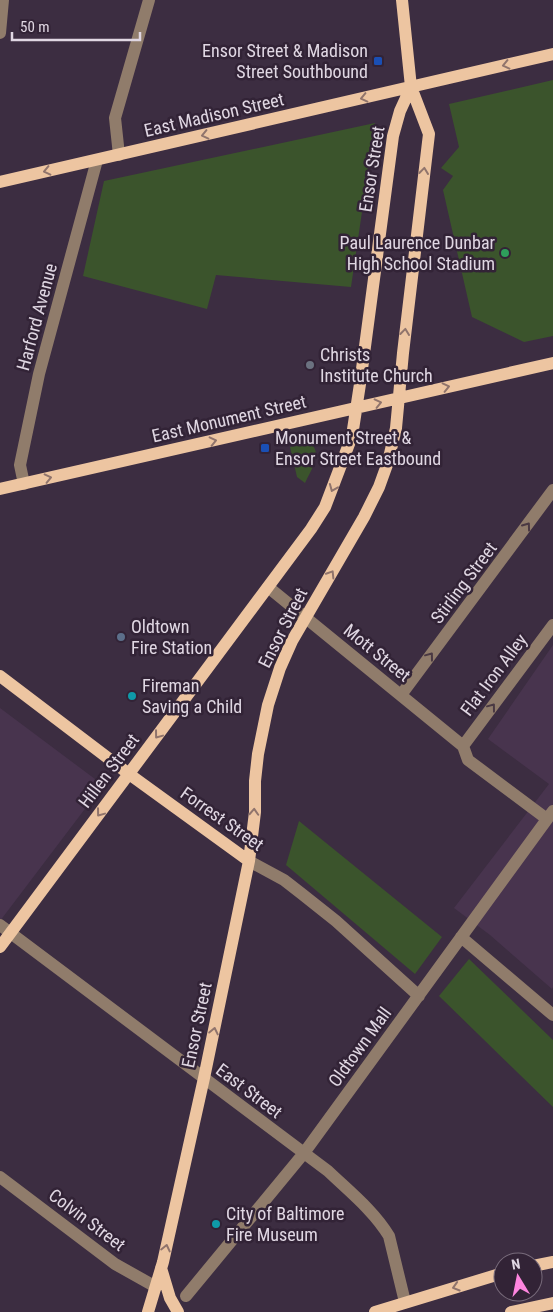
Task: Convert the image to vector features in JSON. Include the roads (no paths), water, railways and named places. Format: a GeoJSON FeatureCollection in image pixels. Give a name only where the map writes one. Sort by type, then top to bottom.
{"type":"FeatureCollection","features":[{"type":"Feature","properties":{"kind":"main road","name":"Ensor Street"},"geometry":{"type":"LineString","coordinates":[[148,1312],[161,1268],[204,1078],[249,861],[255,812],[255,780],[263,726],[280,668],[305,616],[360,525],[379,487],[388,462],[396,428],[428,134],[411,87],[402,0]]}},
{"type":"Feature","properties":{"kind":"main road","name":"East Madison Street"},"geometry":{"type":"LineString","coordinates":[[0,182],[553,54]]}},
{"type":"Feature","properties":{"kind":"main road","name":"Ensor Street"},"geometry":{"type":"LineString","coordinates":[[357,408],[393,136],[400,111],[411,87]]}},
{"type":"Feature","properties":{"kind":"main road","name":"East Monument Street"},"geometry":{"type":"LineString","coordinates":[[0,489],[553,363]]}},
{"type":"Feature","properties":{"kind":"main road","name":"Hillen Street"},"geometry":{"type":"LineString","coordinates":[[0,947],[312,529],[325,508],[350,443],[357,408]]}},
{"type":"Feature","properties":{"kind":"main road","name":"Forrest Street"},"geometry":{"type":"LineString","coordinates":[[0,676],[129,774],[249,861]]}},
{"type":"Feature","properties":{"kind":"main road"},"geometry":{"type":"LineString","coordinates":[[161,1268],[170,1298],[178,1312]]}},
{"type":"Feature","properties":{"kind":"main road"},"geometry":{"type":"LineString","coordinates":[[375,1312],[493,1276]]}},
{"type":"Feature","properties":{"kind":"main road"},"geometry":{"type":"LineString","coordinates":[[511,1312],[553,1303]]}},
{"type":"Feature","properties":{"kind":"street"},"geometry":{"type":"LineString","coordinates":[[0,34],[3,0]]}},
{"type":"Feature","properties":{"kind":"street"},"geometry":{"type":"LineString","coordinates":[[119,154],[115,118],[149,0]]}},
{"type":"Feature","properties":{"kind":"street","name":"Harford Avenue"},"geometry":{"type":"LineString","coordinates":[[24,484],[20,465],[39,374],[97,160]]}},
{"type":"Feature","properties":{"kind":"street","name":"Stirling Street"},"geometry":{"type":"LineString","coordinates":[[401,695],[553,490]]}},
{"type":"Feature","properties":{"kind":"street","name":"Mott Street"},"geometry":{"type":"LineString","coordinates":[[268,587],[463,746],[468,760],[550,815]]}},
{"type":"Feature","properties":{"kind":"street","name":"Flat Iron Alley"},"geometry":{"type":"LineString","coordinates":[[463,746],[553,626]]}},
{"type":"Feature","properties":{"kind":"street","name":"Oldtown Mall"},"geometry":{"type":"LineString","coordinates":[[186,1296],[304,1153],[550,815]]}},
{"type":"Feature","properties":{"kind":"street","name":"Forrest Street"},"geometry":{"type":"LineString","coordinates":[[249,861],[284,880],[336,921],[419,996]]}},
{"type":"Feature","properties":{"kind":"street","name":"East Street"},"geometry":{"type":"LineString","coordinates":[[0,925],[328,1172],[373,1214],[389,1236],[405,1302]]}},
{"type":"Feature","properties":{"kind":"street"},"geometry":{"type":"LineString","coordinates":[[461,937],[553,1015]]}},
{"type":"Feature","properties":{"kind":"street","name":"Colvin Street"},"geometry":{"type":"LineString","coordinates":[[0,1177],[116,1264],[156,1287]]}},
{"type":"Feature","properties":{"kind":"place","name":"Ensor Street & Madison Street Southbound"},"geometry":{"type":"Point","coordinates":[378,61]}},
{"type":"Feature","properties":{"kind":"place","name":"Paul Laurence Dunbar High School Stadium"},"geometry":{"type":"Point","coordinates":[505,253]}},
{"type":"Feature","properties":{"kind":"place","name":"Christs Institute Church"},"geometry":{"type":"Point","coordinates":[310,365]}},
{"type":"Feature","properties":{"kind":"place","name":"Monument Street & Ensor Street Eastbound"},"geometry":{"type":"Point","coordinates":[265,448]}},
{"type":"Feature","properties":{"kind":"place","name":"Oldtown Fire Station"},"geometry":{"type":"Point","coordinates":[121,637]}},
{"type":"Feature","properties":{"kind":"place","name":"Fireman Saving a Child"},"geometry":{"type":"Point","coordinates":[132,696]}},
{"type":"Feature","properties":{"kind":"place","name":"City of Baltimore Fire Museum"},"geometry":{"type":"Point","coordinates":[216,1224]}}]}
